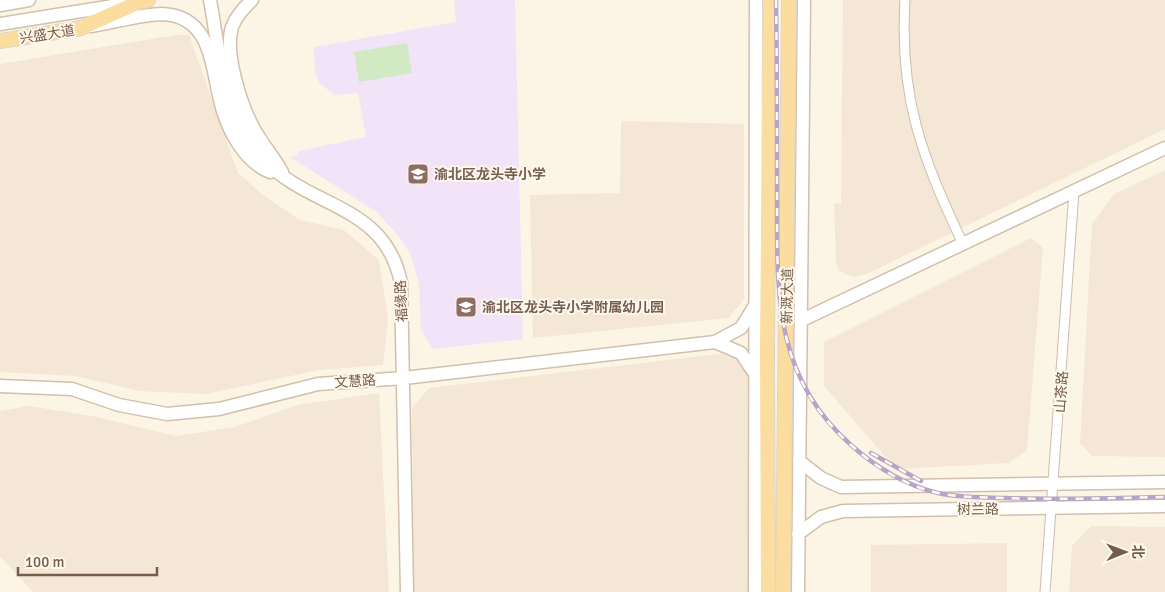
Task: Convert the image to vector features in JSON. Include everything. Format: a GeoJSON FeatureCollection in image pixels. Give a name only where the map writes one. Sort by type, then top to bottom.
{"type":"FeatureCollection","features":[{"type":"Feature","properties":{"kind":"main road","name":"新溉大道"},"geometry":{"type":"LineString","coordinates":[[768,592],[767,351],[770,0]]}},
{"type":"Feature","properties":{"kind":"main road","name":"新溉大道"},"geometry":{"type":"LineString","coordinates":[[783,592],[790,0]]}},
{"type":"Feature","properties":{"kind":"main road","name":"兴盛大道"},"geometry":{"type":"LineString","coordinates":[[0,41],[81,28],[143,1]]}},
{"type":"Feature","properties":{"kind":"street"},"geometry":{"type":"LineString","coordinates":[[0,5],[30,0]]}},
{"type":"Feature","properties":{"kind":"street","name":"福缘路"},"geometry":{"type":"LineString","coordinates":[[210,0],[228,98],[243,134],[263,160],[286,179],[371,227],[386,244],[398,267],[401,283],[404,378],[407,592]]}},
{"type":"Feature","properties":{"kind":"street"},"geometry":{"type":"LineString","coordinates":[[252,0],[241,11],[232,28],[230,47],[239,94],[253,128],[272,154],[286,179]]}},
{"type":"Feature","properties":{"kind":"street"},"geometry":{"type":"LineString","coordinates":[[755,592],[756,0]]}},
{"type":"Feature","properties":{"kind":"street","name":"新溉大道"},"geometry":{"type":"LineString","coordinates":[[798,592],[804,0]]}},
{"type":"Feature","properties":{"kind":"street"},"geometry":{"type":"LineString","coordinates":[[905,0],[904,63],[918,139],[934,182],[962,244]]}},
{"type":"Feature","properties":{"kind":"street"},"geometry":{"type":"LineString","coordinates":[[0,24],[143,1]]}},
{"type":"Feature","properties":{"kind":"street"},"geometry":{"type":"LineString","coordinates":[[81,28],[162,14],[185,19],[202,34],[210,52],[220,101],[235,137],[252,161],[263,170],[286,179]]}},
{"type":"Feature","properties":{"kind":"street"},"geometry":{"type":"LineString","coordinates":[[802,320],[1165,148]]}},
{"type":"Feature","properties":{"kind":"street","name":"山茶路"},"geometry":{"type":"LineString","coordinates":[[1045,592],[1074,191]]}},
{"type":"Feature","properties":{"kind":"street"},"geometry":{"type":"LineString","coordinates":[[715,342],[741,328],[748,320],[754,307]]}},
{"type":"Feature","properties":{"kind":"street"},"geometry":{"type":"LineString","coordinates":[[715,342],[741,353],[754,372]]}},
{"type":"Feature","properties":{"kind":"street","name":"文慧路"},"geometry":{"type":"LineString","coordinates":[[0,386],[72,389],[119,405],[167,414],[219,409],[318,384],[404,378],[715,342]]}},
{"type":"Feature","properties":{"kind":"street"},"geometry":{"type":"LineString","coordinates":[[799,461],[821,478],[841,487],[1165,482]]}},
{"type":"Feature","properties":{"kind":"street","name":"树兰路"},"geometry":{"type":"LineString","coordinates":[[798,534],[821,517],[843,511],[1165,506]]}},
{"type":"Feature","properties":{"kind":"shaded area","name":"渝北区龙头寺小学"},"geometry":{"type":"Polygon","coordinates":[[[454,0],[515,0],[523,339],[433,349],[421,330],[419,285],[410,254],[401,239],[377,212],[290,157],[298,155],[299,151],[366,137],[358,93],[335,95],[320,84],[315,72],[314,47],[456,22],[454,0]]]}},
{"type":"Feature","properties":{"kind":"shaded area"},"geometry":{"type":"Polygon","coordinates":[[[843,0],[1165,0],[1165,129],[867,274],[853,277],[845,274],[839,270],[836,262],[834,203],[841,204],[843,0]]]}},
{"type":"Feature","properties":{"kind":"shaded area"},"geometry":{"type":"Polygon","coordinates":[[[176,35],[189,35],[238,173],[263,195],[300,220],[344,230],[379,260],[388,319],[383,365],[319,370],[206,394],[139,391],[76,376],[0,372],[0,64],[176,35]]]}},
{"type":"Feature","properties":{"kind":"shaded area"},"geometry":{"type":"Polygon","coordinates":[[[621,121],[744,124],[744,299],[729,318],[533,338],[530,195],[620,193],[621,121]]]}},
{"type":"Feature","properties":{"kind":"shaded area"},"geometry":{"type":"Polygon","coordinates":[[[1165,170],[1165,457],[1092,456],[1080,443],[1092,224],[1114,194],[1165,170]]]}},
{"type":"Feature","properties":{"kind":"shaded area"},"geometry":{"type":"Polygon","coordinates":[[[1031,238],[1043,248],[1027,450],[1009,463],[896,469],[824,386],[824,342],[1031,238]]]}},
{"type":"Feature","properties":{"kind":"shaded area"},"geometry":{"type":"Polygon","coordinates":[[[727,353],[734,354],[748,370],[749,592],[414,592],[412,408],[429,388],[727,353]]]}},
{"type":"Feature","properties":{"kind":"shaded area"},"geometry":{"type":"Polygon","coordinates":[[[379,393],[389,592],[33,592],[0,556],[0,411],[29,406],[92,416],[176,436],[235,427],[297,405],[379,393]]]}},
{"type":"Feature","properties":{"kind":"shaded area"},"geometry":{"type":"Polygon","coordinates":[[[1091,526],[1165,527],[1165,592],[1069,592],[1072,546],[1091,526]]]}},
{"type":"Feature","properties":{"kind":"shaded area"},"geometry":{"type":"Polygon","coordinates":[[[1007,543],[1007,592],[871,592],[871,545],[1007,543]]]}},
{"type":"Feature","properties":{"kind":"green space"},"geometry":{"type":"Polygon","coordinates":[[[407,43],[412,73],[359,82],[354,52],[407,43]]]}},
{"type":"Feature","properties":{"kind":"railway"},"geometry":{"type":"LineString","coordinates":[[776,0],[777,254],[779,289],[783,323],[791,356],[805,387],[824,417],[851,445],[881,468],[902,480],[926,490],[946,495],[1025,499],[1165,497]]}},
{"type":"Feature","properties":{"kind":"railway"},"geometry":{"type":"LineString","coordinates":[[871,453],[921,481]]}},
{"type":"Feature","properties":{"kind":"place","name":"渝北区龙头寺小学"},"geometry":{"type":"Point","coordinates":[418,174]}},
{"type":"Feature","properties":{"kind":"place","name":"渝北区龙头寺小学附属幼儿园"},"geometry":{"type":"Point","coordinates":[466,307]}}]}
